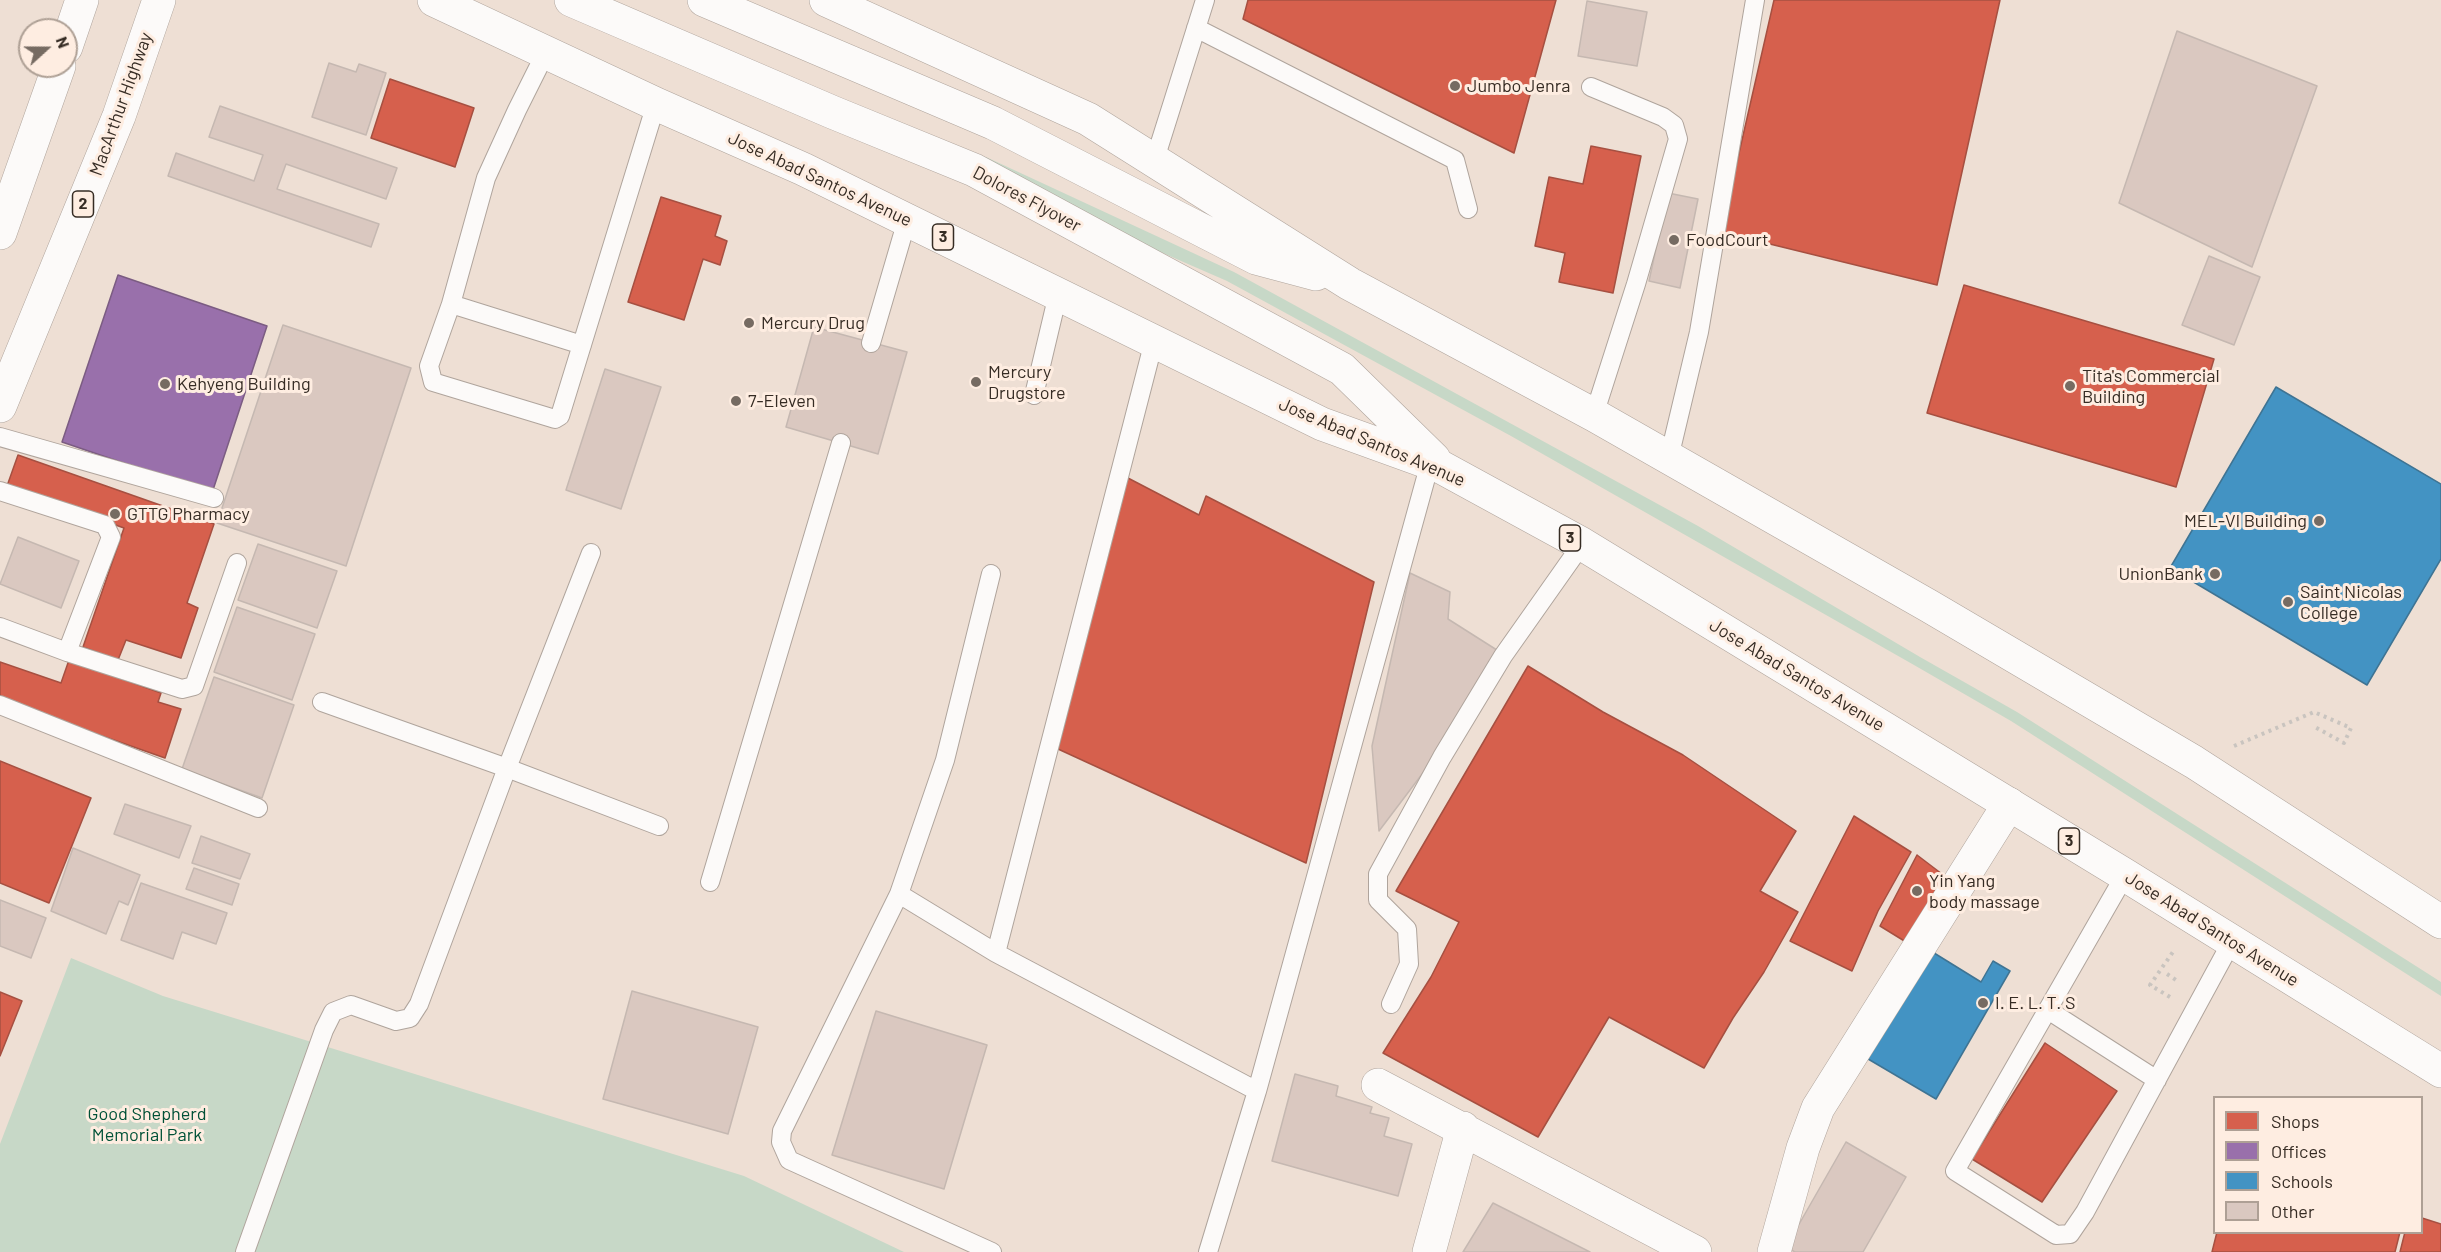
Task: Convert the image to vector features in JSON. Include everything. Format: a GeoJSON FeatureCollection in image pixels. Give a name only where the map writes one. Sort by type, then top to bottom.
{"type":"FeatureCollection","features":[{"type":"Feature","properties":{"kind":"main road"},"geometry":{"type":"LineString","coordinates":[[76,18],[82,0]]}},
{"type":"Feature","properties":{"kind":"main road","name":"MacArthur Highway"},"geometry":{"type":"LineString","coordinates":[[0,406],[119,116],[159,0]]}},
{"type":"Feature","properties":{"kind":"main road","name":"Dolores Flyover"},"geometry":{"type":"LineString","coordinates":[[571,0],[974,170],[1342,369],[1436,465]]}},
{"type":"Feature","properties":{"kind":"main road"},"geometry":{"type":"LineString","coordinates":[[704,0],[993,123],[1256,258],[1350,284]]}},
{"type":"Feature","properties":{"kind":"main road"},"geometry":{"type":"LineString","coordinates":[[826,0],[1088,119],[1155,159],[1350,284],[1594,415],[1929,606],[2194,762],[2441,922]]}},
{"type":"Feature","properties":{"kind":"main road","name":"Jose Abad Santos Avenue"},"geometry":{"type":"LineString","coordinates":[[431,2],[802,169],[1322,424],[1436,465],[1582,544],[2197,919],[2441,1071]]}},
{"type":"Feature","properties":{"kind":"main road"},"geometry":{"type":"LineString","coordinates":[[0,233],[55,78]]}},
{"type":"Feature","properties":{"kind":"main road"},"geometry":{"type":"LineString","coordinates":[[1774,1252],[1803,1148],[1818,1108],[2009,804]]}},
{"type":"Feature","properties":{"kind":"main road"},"geometry":{"type":"LineString","coordinates":[[1378,1085],[1695,1252]]}},
{"type":"Feature","properties":{"kind":"main road"},"geometry":{"type":"LineString","coordinates":[[1429,1252],[1463,1128]]}},
{"type":"Feature","properties":{"kind":"lane"},"geometry":{"type":"LineString","coordinates":[[1155,159],[1205,0]]}},
{"type":"Feature","properties":{"kind":"lane"},"geometry":{"type":"LineString","coordinates":[[1669,458],[1700,332],[1755,0]]}},
{"type":"Feature","properties":{"kind":"lane"},"geometry":{"type":"LineString","coordinates":[[1196,28],[1455,160],[1468,209]]}},
{"type":"Feature","properties":{"kind":"lane"},"geometry":{"type":"LineString","coordinates":[[546,52],[486,178],[451,304],[429,366],[433,382],[555,419],[562,412],[656,104]]}},
{"type":"Feature","properties":{"kind":"lane"},"geometry":{"type":"LineString","coordinates":[[1591,87],[1663,117],[1674,125],[1678,139],[1636,284],[1594,415]]}},
{"type":"Feature","properties":{"kind":"lane"},"geometry":{"type":"LineString","coordinates":[[871,343],[907,220]]}},
{"type":"Feature","properties":{"kind":"lane"},"geometry":{"type":"LineString","coordinates":[[1034,395],[1058,294]]}},
{"type":"Feature","properties":{"kind":"lane"},"geometry":{"type":"LineString","coordinates":[[451,304],[582,345]]}},
{"type":"Feature","properties":{"kind":"lane"},"geometry":{"type":"LineString","coordinates":[[996,953],[1154,341]]}},
{"type":"Feature","properties":{"kind":"lane"},"geometry":{"type":"LineString","coordinates":[[0,437],[214,498]]}},
{"type":"Feature","properties":{"kind":"lane"},"geometry":{"type":"LineString","coordinates":[[710,882],[841,443]]}},
{"type":"Feature","properties":{"kind":"lane"},"geometry":{"type":"LineString","coordinates":[[1208,1252],[1257,1091],[1436,465]]}},
{"type":"Feature","properties":{"kind":"lane"},"geometry":{"type":"LineString","coordinates":[[0,491],[105,525],[109,530],[111,537],[67,652]]}},
{"type":"Feature","properties":{"kind":"lane"},"geometry":{"type":"LineString","coordinates":[[1391,1004],[1409,964],[1407,928],[1378,900],[1378,874],[1442,757],[1503,656],[1582,544]]}},
{"type":"Feature","properties":{"kind":"lane"},"geometry":{"type":"LineString","coordinates":[[245,1252],[324,1030],[333,1012],[351,1005],[396,1021],[410,1018],[419,1005],[507,768],[591,553]]}},
{"type":"Feature","properties":{"kind":"lane"},"geometry":{"type":"LineString","coordinates":[[0,627],[67,652],[182,689],[194,686],[237,563]]}},
{"type":"Feature","properties":{"kind":"lane"},"geometry":{"type":"LineString","coordinates":[[991,574],[945,760],[899,894],[782,1131],[781,1142],[789,1160],[992,1252]]}},
{"type":"Feature","properties":{"kind":"lane"},"geometry":{"type":"LineString","coordinates":[[322,702],[507,768],[659,826]]}},
{"type":"Feature","properties":{"kind":"lane"},"geometry":{"type":"LineString","coordinates":[[0,705],[258,808]]}},
{"type":"Feature","properties":{"kind":"lane"},"geometry":{"type":"LineString","coordinates":[[2125,875],[1955,1171],[2056,1235],[2070,1234],[2085,1212],[2232,941]]}},
{"type":"Feature","properties":{"kind":"lane"},"geometry":{"type":"LineString","coordinates":[[899,894],[996,953],[1257,1091]]}},
{"type":"Feature","properties":{"kind":"lane"},"geometry":{"type":"LineString","coordinates":[[2048,1010],[2157,1080]]}},
{"type":"Feature","properties":{"kind":"path"},"geometry":{"type":"LineString","coordinates":[[2194,762],[2314,712],[2351,728],[2344,743],[2315,727]]}},
{"type":"Feature","properties":{"kind":"path"},"geometry":{"type":"LineString","coordinates":[[2177,1001],[2150,985],[2197,919]]}},
{"type":"Feature","properties":{"kind":"path"},"geometry":{"type":"LineString","coordinates":[[2167,974],[2186,987]]}},
{"type":"Feature","properties":{"kind":"green space"},"geometry":{"type":"Polygon","coordinates":[[[986,157],[1234,272],[1698,526],[2017,712],[2441,982],[2441,996],[2011,721],[1914,665],[1511,436],[1227,281],[1149,247],[984,167],[986,157]]]}},
{"type":"Feature","properties":{"kind":"green space","name":"Good Shepherd Memorial Park"},"geometry":{"type":"Polygon","coordinates":[[[71,958],[163,996],[744,1176],[904,1252],[0,1252],[0,1144],[71,958]]]}},
{"type":"Feature","properties":{"kind":"building: Shops","name":"Jumbo Jenra"},"geometry":{"type":"Polygon","coordinates":[[[1248,0],[1556,0],[1514,153],[1243,19],[1248,0]]]}},
{"type":"Feature","properties":{"kind":"building: Shops"},"geometry":{"type":"Polygon","coordinates":[[[1774,0],[2000,0],[1937,285],[1721,232],[1774,0]]]}},
{"type":"Feature","properties":{"kind":"building: Shops"},"geometry":{"type":"Polygon","coordinates":[[[390,79],[474,108],[455,167],[371,138],[390,79]]]}},
{"type":"Feature","properties":{"kind":"building: Shops"},"geometry":{"type":"Polygon","coordinates":[[[1591,146],[1641,156],[1613,293],[1559,282],[1565,253],[1535,246],[1549,177],[1583,184],[1591,146]]]}},
{"type":"Feature","properties":{"kind":"building: Shops"},"geometry":{"type":"Polygon","coordinates":[[[661,197],[721,216],[715,236],[727,241],[720,265],[703,259],[684,320],[628,302],[661,197]]]}},
{"type":"Feature","properties":{"kind":"building: Shops","name":"Tita's Commercial Building"},"geometry":{"type":"Polygon","coordinates":[[[1964,285],[2214,359],[2176,487],[1927,413],[1964,285]]]}},
{"type":"Feature","properties":{"kind":"building: Shops"},"geometry":{"type":"Polygon","coordinates":[[[18,455],[214,524],[187,603],[198,608],[181,658],[126,640],[118,660],[83,647],[124,528],[7,486],[18,455]]]}},
{"type":"Feature","properties":{"kind":"building: Shops"},"geometry":{"type":"Polygon","coordinates":[[[1126,477],[1199,515],[1206,496],[1374,582],[1306,863],[1058,749],[1126,477]]]}},
{"type":"Feature","properties":{"kind":"building: Shops"},"geometry":{"type":"Polygon","coordinates":[[[69,660],[161,693],[158,702],[181,709],[165,758],[0,700],[0,662],[61,683],[69,660]]]}},
{"type":"Feature","properties":{"kind":"building: Shops"},"geometry":{"type":"Polygon","coordinates":[[[1528,666],[1603,712],[1683,755],[1796,831],[1760,891],[1798,912],[1764,972],[1733,1018],[1704,1068],[1609,1017],[1538,1137],[1383,1053],[1431,977],[1459,922],[1396,891],[1528,666]]]}},
{"type":"Feature","properties":{"kind":"building: Shops"},"geometry":{"type":"Polygon","coordinates":[[[0,761],[91,798],[49,903],[0,883],[0,761]]]}},
{"type":"Feature","properties":{"kind":"building: Shops"},"geometry":{"type":"Polygon","coordinates":[[[1854,816],[1911,852],[1878,911],[1852,971],[1790,941],[1854,816]]]}},
{"type":"Feature","properties":{"kind":"building: Shops","name":"Yin Yang body massage"},"geometry":{"type":"Polygon","coordinates":[[[1917,855],[1942,874],[1928,908],[1906,942],[1880,926],[1917,855]]]}},
{"type":"Feature","properties":{"kind":"building: Shops"},"geometry":{"type":"Polygon","coordinates":[[[0,992],[22,1001],[0,1056],[0,992]]]}},
{"type":"Feature","properties":{"kind":"building: Shops"},"geometry":{"type":"Polygon","coordinates":[[[2045,1043],[2117,1091],[2042,1202],[1972,1159],[2045,1043]]]}},
{"type":"Feature","properties":{"kind":"building: Shops"},"geometry":{"type":"Polygon","coordinates":[[[2423,1218],[2441,1224],[2441,1252],[2400,1252],[2404,1234],[2423,1234],[2423,1218]]]}},
{"type":"Feature","properties":{"kind":"building: Shops"},"geometry":{"type":"Polygon","coordinates":[[[2216,1234],[2400,1234],[2395,1252],[2212,1252],[2216,1234]]]}},
{"type":"Feature","properties":{"kind":"building: Offices","name":"Kehyeng Building"},"geometry":{"type":"Polygon","coordinates":[[[118,275],[267,326],[212,493],[62,442],[118,275]]]}},
{"type":"Feature","properties":{"kind":"building: Schools","name":"MEL-VI Building"},"geometry":{"type":"Polygon","coordinates":[[[2276,387],[2441,484],[2441,559],[2367,685],[2170,568],[2276,387]]]}},
{"type":"Feature","properties":{"kind":"building: Schools"},"geometry":{"type":"Polygon","coordinates":[[[1926,948],[1981,982],[1993,961],[2010,971],[1936,1099],[1863,1056],[1926,948]]]}},
{"type":"Feature","properties":{"kind":"building: Other"},"geometry":{"type":"Polygon","coordinates":[[[1587,1],[1647,12],[1637,66],[1578,56],[1587,1]]]}},
{"type":"Feature","properties":{"kind":"building: Other"},"geometry":{"type":"Polygon","coordinates":[[[2177,31],[2317,86],[2252,267],[2119,203],[2177,31]]]}},
{"type":"Feature","properties":{"kind":"building: Other"},"geometry":{"type":"Polygon","coordinates":[[[329,63],[356,72],[359,64],[386,73],[366,135],[312,117],[329,63]]]}},
{"type":"Feature","properties":{"kind":"building: Other"},"geometry":{"type":"Polygon","coordinates":[[[220,106],[397,168],[386,199],[286,164],[277,189],[379,224],[371,247],[168,176],[176,153],[254,181],[263,155],[209,137],[220,106]]]}},
{"type":"Feature","properties":{"kind":"building: Other","name":"FoodCourt"},"geometry":{"type":"Polygon","coordinates":[[[1668,193],[1698,199],[1680,288],[1649,281],[1668,193]]]}},
{"type":"Feature","properties":{"kind":"building: Other"},"geometry":{"type":"Polygon","coordinates":[[[2209,256],[2260,277],[2234,345],[2182,325],[2209,256]]]}},
{"type":"Feature","properties":{"kind":"building: Other"},"geometry":{"type":"Polygon","coordinates":[[[283,325],[411,368],[346,566],[217,523],[283,325]]]}},
{"type":"Feature","properties":{"kind":"building: Other"},"geometry":{"type":"Polygon","coordinates":[[[814,327],[907,352],[878,454],[786,427],[814,327]]]}},
{"type":"Feature","properties":{"kind":"building: Other"},"geometry":{"type":"Polygon","coordinates":[[[605,369],[661,387],[621,509],[566,490],[605,369]]]}},
{"type":"Feature","properties":{"kind":"building: Other"},"geometry":{"type":"Polygon","coordinates":[[[18,537],[79,561],[61,608],[0,584],[18,537]]]}},
{"type":"Feature","properties":{"kind":"building: Other"},"geometry":{"type":"Polygon","coordinates":[[[258,544],[337,571],[317,628],[238,600],[258,544]]]}},
{"type":"Feature","properties":{"kind":"building: Other"},"geometry":{"type":"Polygon","coordinates":[[[1410,573],[1450,592],[1448,619],[1500,652],[1438,753],[1379,831],[1372,746],[1410,573]]]}},
{"type":"Feature","properties":{"kind":"building: Other"},"geometry":{"type":"Polygon","coordinates":[[[237,607],[315,634],[292,700],[214,672],[237,607]]]}},
{"type":"Feature","properties":{"kind":"building: Other"},"geometry":{"type":"Polygon","coordinates":[[[214,677],[294,705],[262,798],[182,769],[214,677]]]}},
{"type":"Feature","properties":{"kind":"building: Other"},"geometry":{"type":"Polygon","coordinates":[[[125,804],[191,826],[179,858],[114,834],[125,804]]]}},
{"type":"Feature","properties":{"kind":"building: Other"},"geometry":{"type":"Polygon","coordinates":[[[201,836],[250,854],[240,879],[192,863],[201,836]]]}},
{"type":"Feature","properties":{"kind":"building: Other"},"geometry":{"type":"Polygon","coordinates":[[[73,848],[140,875],[128,905],[119,901],[106,934],[51,911],[73,848]]]}},
{"type":"Feature","properties":{"kind":"building: Other"},"geometry":{"type":"Polygon","coordinates":[[[194,868],[239,884],[232,905],[186,889],[194,868]]]}},
{"type":"Feature","properties":{"kind":"building: Other"},"geometry":{"type":"Polygon","coordinates":[[[141,883],[227,913],[216,944],[182,932],[173,959],[121,940],[141,883]]]}},
{"type":"Feature","properties":{"kind":"building: Other"},"geometry":{"type":"Polygon","coordinates":[[[0,900],[46,918],[31,958],[0,946],[0,900]]]}},
{"type":"Feature","properties":{"kind":"building: Other"},"geometry":{"type":"Polygon","coordinates":[[[632,991],[758,1027],[728,1134],[603,1099],[632,991]]]}},
{"type":"Feature","properties":{"kind":"building: Other"},"geometry":{"type":"Polygon","coordinates":[[[876,1011],[987,1045],[944,1189],[832,1155],[876,1011]]]}},
{"type":"Feature","properties":{"kind":"building: Other"},"geometry":{"type":"Polygon","coordinates":[[[1295,1074],[1338,1086],[1336,1096],[1372,1107],[1370,1113],[1389,1118],[1384,1136],[1412,1144],[1398,1196],[1272,1161],[1295,1074]]]}},
{"type":"Feature","properties":{"kind":"building: Other"},"geometry":{"type":"Polygon","coordinates":[[[1846,1142],[1906,1177],[1863,1252],[1795,1252],[1786,1247],[1846,1142]]]}},
{"type":"Feature","properties":{"kind":"building: Other"},"geometry":{"type":"Polygon","coordinates":[[[1493,1203],[1590,1252],[1463,1252],[1493,1203]]]}},
{"type":"Feature","properties":{"kind":"place","name":"Jumbo Jenra"},"geometry":{"type":"Point","coordinates":[1455,86]}},
{"type":"Feature","properties":{"kind":"place","name":"FoodCourt"},"geometry":{"type":"Point","coordinates":[1674,240]}},
{"type":"Feature","properties":{"kind":"place","name":"Mercury Drug"},"geometry":{"type":"Point","coordinates":[749,323]}},
{"type":"Feature","properties":{"kind":"place","name":"Mercury Drugstore"},"geometry":{"type":"Point","coordinates":[976,382]}},
{"type":"Feature","properties":{"kind":"place","name":"Kehyeng Building"},"geometry":{"type":"Point","coordinates":[165,384]}},
{"type":"Feature","properties":{"kind":"place","name":"Tita's Commercial Building"},"geometry":{"type":"Point","coordinates":[2070,386]}},
{"type":"Feature","properties":{"kind":"place","name":"7-Eleven"},"geometry":{"type":"Point","coordinates":[736,401]}},
{"type":"Feature","properties":{"kind":"place","name":"GTTG Pharmacy"},"geometry":{"type":"Point","coordinates":[115,514]}},
{"type":"Feature","properties":{"kind":"place","name":"MEL-VI Building"},"geometry":{"type":"Point","coordinates":[2319,521]}},
{"type":"Feature","properties":{"kind":"place","name":"UnionBank"},"geometry":{"type":"Point","coordinates":[2215,574]}},
{"type":"Feature","properties":{"kind":"place","name":"Saint Nicolas College"},"geometry":{"type":"Point","coordinates":[2288,602]}},
{"type":"Feature","properties":{"kind":"place","name":"Yin Yang body massage"},"geometry":{"type":"Point","coordinates":[1917,891]}},
{"type":"Feature","properties":{"kind":"place","name":"I. E. L. T. S"},"geometry":{"type":"Point","coordinates":[1983,1003]}}]}
